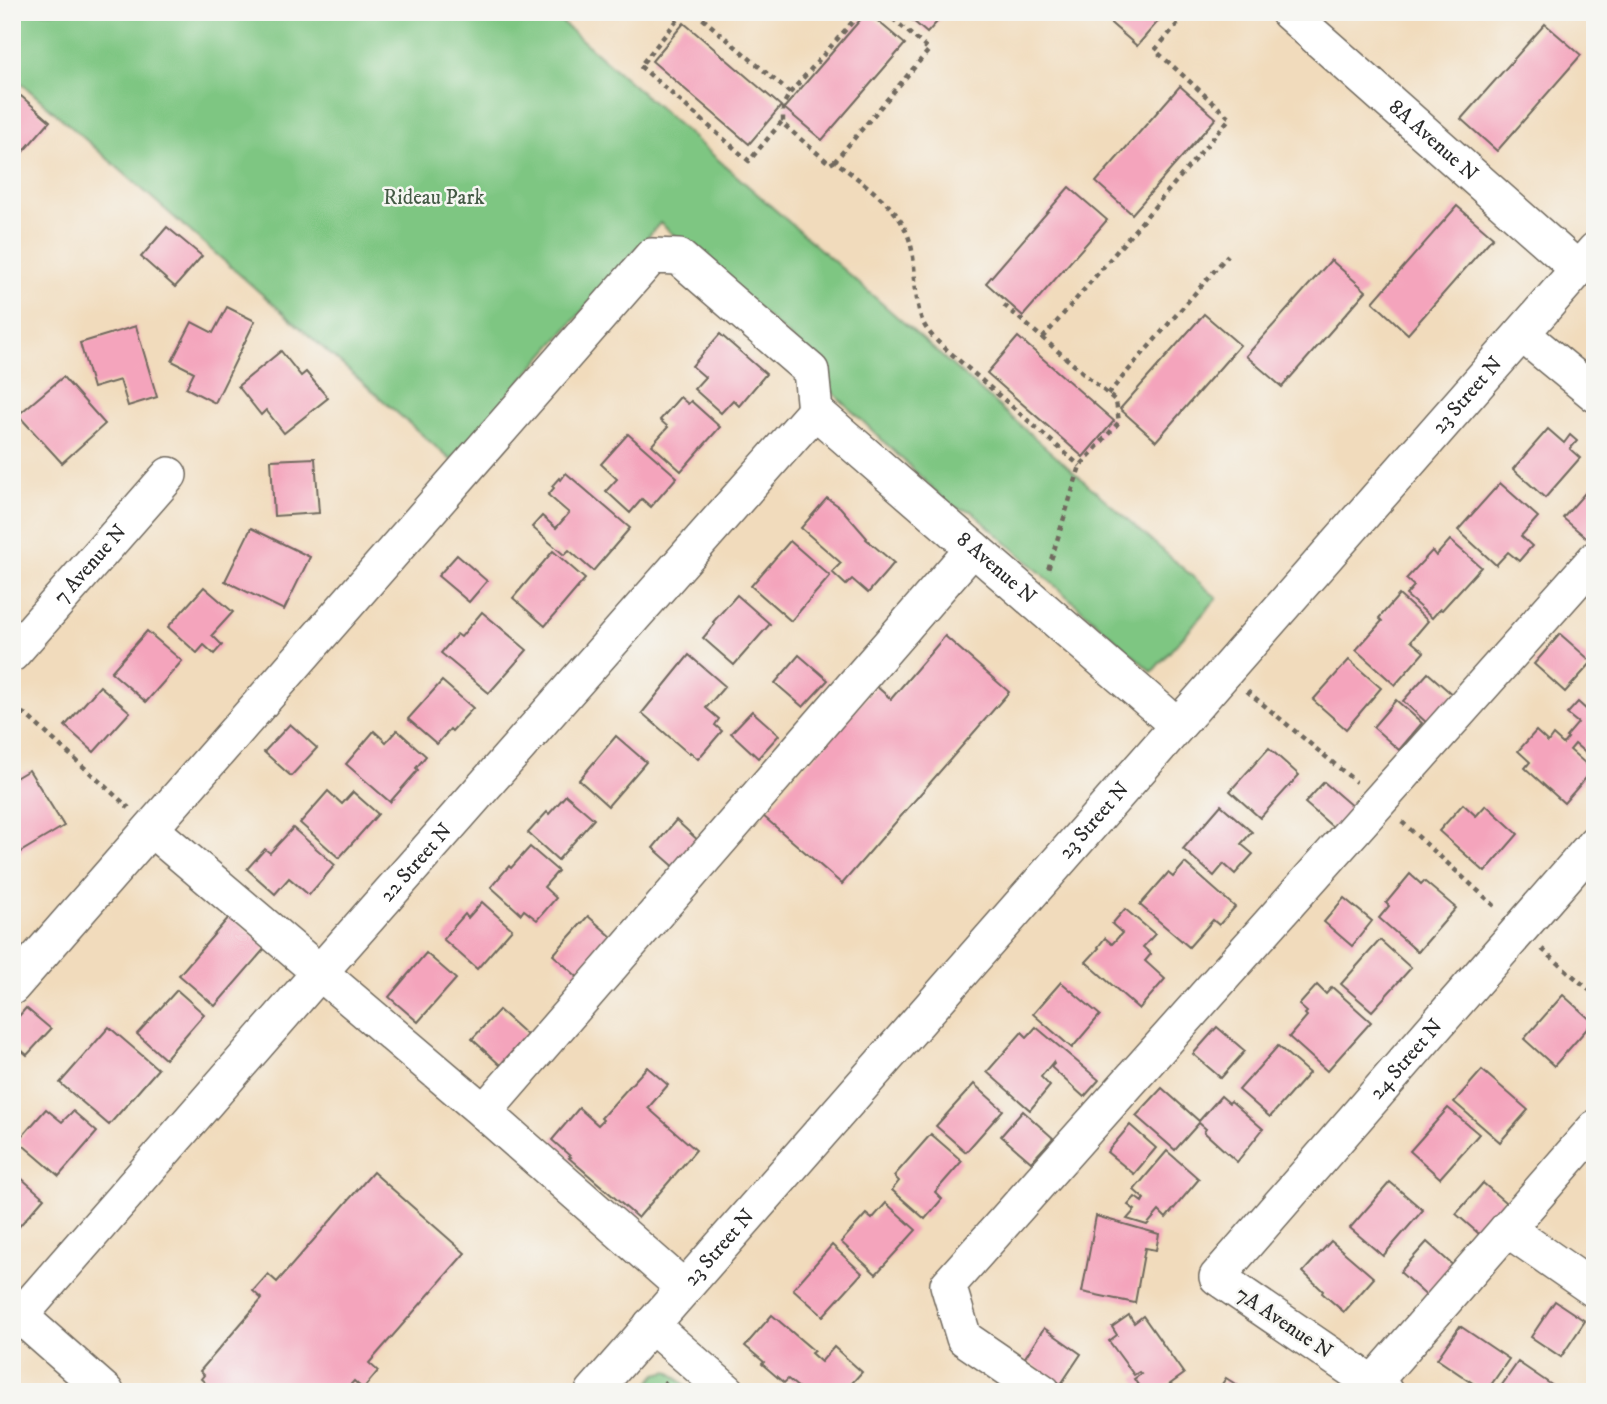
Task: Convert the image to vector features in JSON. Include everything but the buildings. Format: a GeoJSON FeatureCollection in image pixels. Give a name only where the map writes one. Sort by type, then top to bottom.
{"type":"FeatureCollection","features":[{"type":"Feature","properties":{"kind":"street","name":"8A Avenue N"},"geometry":{"type":"LineString","coordinates":[[1288,12],[1587,260]]}},
{"type":"Feature","properties":{"kind":"street"},"geometry":{"type":"LineString","coordinates":[[12,987],[652,256],[679,257],[811,371],[816,411]]}},
{"type":"Feature","properties":{"kind":"street","name":"23 Street N"},"geometry":{"type":"LineString","coordinates":[[593,1392],[1587,260]]}},
{"type":"Feature","properties":{"kind":"street"},"geometry":{"type":"LineString","coordinates":[[1522,334],[1595,394]]}},
{"type":"Feature","properties":{"kind":"street","name":"8 Avenue N"},"geometry":{"type":"LineString","coordinates":[[816,411],[1177,725]]}},
{"type":"Feature","properties":{"kind":"street","name":"22 Street N"},"geometry":{"type":"LineString","coordinates":[[16,1313],[816,411]]}},
{"type":"Feature","properties":{"kind":"street","name":"7 Avenue N"},"geometry":{"type":"LineString","coordinates":[[12,654],[169,475]]}},
{"type":"Feature","properties":{"kind":"street"},"geometry":{"type":"LineString","coordinates":[[484,1112],[973,548]]}},
{"type":"Feature","properties":{"kind":"street"},"geometry":{"type":"LineString","coordinates":[[1043,1392],[964,1338],[948,1285],[1595,559]]}},
{"type":"Feature","properties":{"kind":"street"},"geometry":{"type":"LineString","coordinates":[[151,829],[484,1112],[684,1288]]}},
{"type":"Feature","properties":{"kind":"street","name":"24 Street N"},"geometry":{"type":"LineString","coordinates":[[1217,1277],[1595,843]]}},
{"type":"Feature","properties":{"kind":"street"},"geometry":{"type":"LineString","coordinates":[[1379,1387],[1507,1229],[1595,1128]]}},
{"type":"Feature","properties":{"kind":"street"},"geometry":{"type":"LineString","coordinates":[[1507,1229],[1595,1290]]}},
{"type":"Feature","properties":{"kind":"street","name":"7A Avenue N"},"geometry":{"type":"LineString","coordinates":[[1217,1277],[1379,1387]]}},
{"type":"Feature","properties":{"kind":"street"},"geometry":{"type":"LineString","coordinates":[[16,1313],[106,1392]]}},
{"type":"Feature","properties":{"kind":"street"},"geometry":{"type":"LineString","coordinates":[[651,1325],[728,1392]]}},
{"type":"Feature","properties":{"kind":"path"},"geometry":{"type":"LineString","coordinates":[[695,12],[790,93]]}},
{"type":"Feature","properties":{"kind":"path"},"geometry":{"type":"LineString","coordinates":[[861,12],[790,93],[783,105],[783,124],[830,164],[929,50],[885,12]]}},
{"type":"Feature","properties":{"kind":"path"},"geometry":{"type":"LineString","coordinates":[[1043,338],[1230,118],[1155,50],[1188,12]]}},
{"type":"Feature","properties":{"kind":"path"},"geometry":{"type":"LineString","coordinates":[[685,13],[640,66],[749,161],[784,119]]}},
{"type":"Feature","properties":{"kind":"path"},"geometry":{"type":"LineString","coordinates":[[835,161],[896,213],[905,227],[911,243],[922,321],[937,342],[1080,467]]}},
{"type":"Feature","properties":{"kind":"path"},"geometry":{"type":"LineString","coordinates":[[1108,394],[1228,255]]}},
{"type":"Feature","properties":{"kind":"path"},"geometry":{"type":"LineString","coordinates":[[1004,305],[1116,401],[1119,422],[1080,467],[1037,603]]}},
{"type":"Feature","properties":{"kind":"path"},"geometry":{"type":"LineString","coordinates":[[12,711],[25,714],[151,829]]}},
{"type":"Feature","properties":{"kind":"path"},"geometry":{"type":"LineString","coordinates":[[1520,929],[1595,995]]}},
{"type":"Feature","properties":{"kind":"path"},"geometry":{"type":"LineString","coordinates":[[659,1392],[666,1381]]}},
{"type":"Feature","properties":{"kind":"green space","name":"Rideau Park"},"geometry":{"type":"Polygon","coordinates":[[[12,12],[550,12],[1217,598],[1152,672],[971,511],[952,507],[824,384],[830,372],[660,223],[451,460],[12,75],[12,12]]]}},
{"type":"Feature","properties":{"kind":"green space"},"geometry":{"type":"Polygon","coordinates":[[[669,1371],[693,1392],[641,1392],[657,1374],[669,1371]]]}}]}
